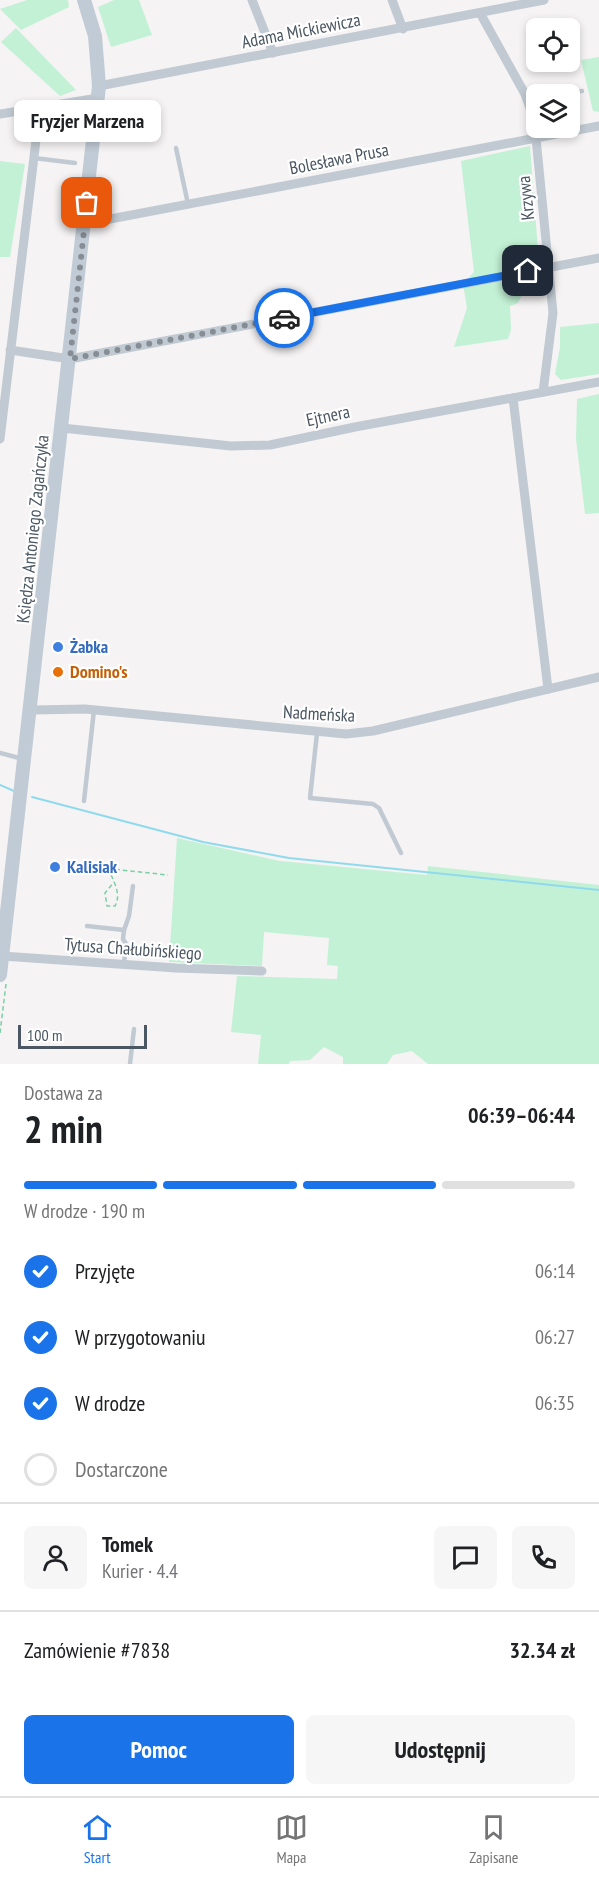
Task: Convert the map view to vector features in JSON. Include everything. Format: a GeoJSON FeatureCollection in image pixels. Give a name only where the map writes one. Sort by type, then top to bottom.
{"type":"FeatureCollection","features":[{"type":"Feature","properties":{"kind":"street","name":"Księdza Antoniego Zagańczyka"},"geometry":{"type":"LineString","coordinates":[[4,975],[2,956],[32,710],[99,92],[95,36],[84,0]]}},
{"type":"Feature","properties":{"kind":"street"},"geometry":{"type":"LineString","coordinates":[[252,0],[273,53]]}},
{"type":"Feature","properties":{"kind":"street"},"geometry":{"type":"LineString","coordinates":[[392,0],[403,29]]}},
{"type":"Feature","properties":{"kind":"street","name":"Adama Mickiewicza"},"geometry":{"type":"LineString","coordinates":[[0,114],[273,53],[403,29],[480,12],[500,4],[538,1]]}},
{"type":"Feature","properties":{"kind":"street","name":"Krzywa"},"geometry":{"type":"LineString","coordinates":[[480,12],[526,91]]}},
{"type":"Feature","properties":{"kind":"street"},"geometry":{"type":"LineString","coordinates":[[0,438],[40,106]]}},
{"type":"Feature","properties":{"kind":"street","name":"Bolesława Prusa"},"geometry":{"type":"LineString","coordinates":[[580,130],[599,126]]}},
{"type":"Feature","properties":{"kind":"street","name":"Krzywa"},"geometry":{"type":"LineString","coordinates":[[536,138],[553,313],[543,392]]}},
{"type":"Feature","properties":{"kind":"street","name":"Bolesława Prusa"},"geometry":{"type":"LineString","coordinates":[[84,224],[536,138]]}},
{"type":"Feature","properties":{"kind":"street"},"geometry":{"type":"LineString","coordinates":[[10,350],[70,359],[599,258]]}},
{"type":"Feature","properties":{"kind":"street","name":"Ejtnera"},"geometry":{"type":"LineString","coordinates":[[62,428],[250,447],[270,446],[355,427],[599,382]]}},
{"type":"Feature","properties":{"kind":"street"},"geometry":{"type":"LineString","coordinates":[[513,398],[548,689]]}},
{"type":"Feature","properties":{"kind":"street","name":"Nadmeńska"},"geometry":{"type":"LineString","coordinates":[[32,710],[94,710],[346,734],[373,731],[599,677]]}},
{"type":"Feature","properties":{"kind":"street","name":"Tytusa Chałubińskiego"},"geometry":{"type":"LineString","coordinates":[[2,956],[124,965],[262,971]]}},
{"type":"Feature","properties":{"kind":"lane"},"geometry":{"type":"LineString","coordinates":[[176,148],[188,204]]}},
{"type":"Feature","properties":{"kind":"lane"},"geometry":{"type":"LineString","coordinates":[[34,158],[75,163]]}},
{"type":"Feature","properties":{"kind":"lane"},"geometry":{"type":"LineString","coordinates":[[84,801],[94,710]]}},
{"type":"Feature","properties":{"kind":"lane"},"geometry":{"type":"LineString","coordinates":[[317,733],[310,798],[373,804],[379,808],[402,853]]}},
{"type":"Feature","properties":{"kind":"lane"},"geometry":{"type":"LineString","coordinates":[[0,753],[26,760]]}},
{"type":"Feature","properties":{"kind":"lane"},"geometry":{"type":"LineString","coordinates":[[124,965],[126,944],[123,939],[124,930],[129,916],[133,886]]}},
{"type":"Feature","properties":{"kind":"lane"},"geometry":{"type":"LineString","coordinates":[[87,926],[124,930]]}},
{"type":"Feature","properties":{"kind":"lane"},"geometry":{"type":"LineString","coordinates":[[130,1064],[134,1029]]}},
{"type":"Feature","properties":{"kind":"path"},"geometry":{"type":"LineString","coordinates":[[93,867],[168,875]]}},
{"type":"Feature","properties":{"kind":"path"},"geometry":{"type":"LineString","coordinates":[[108,868],[114,882],[118,901],[115,906],[110,906],[105,904],[104,897],[114,882]]}},
{"type":"Feature","properties":{"kind":"path"},"geometry":{"type":"LineString","coordinates":[[0,1033],[4,975]]}},
{"type":"Feature","properties":{"kind":"green space"},"geometry":{"type":"Polygon","coordinates":[[[27,0],[68,0],[69,7],[21,30],[0,9],[27,0]]]}},
{"type":"Feature","properties":{"kind":"green space"},"geometry":{"type":"Polygon","coordinates":[[[114,0],[139,0],[152,35],[111,47],[98,7],[114,0]]]}},
{"type":"Feature","properties":{"kind":"green space"},"geometry":{"type":"Polygon","coordinates":[[[16,28],[76,90],[60,96],[1,42],[16,28]]]}},
{"type":"Feature","properties":{"kind":"green space"},"geometry":{"type":"Polygon","coordinates":[[[599,57],[599,112],[593,111],[581,60],[599,57]]]}},
{"type":"Feature","properties":{"kind":"green space"},"geometry":{"type":"Polygon","coordinates":[[[530,146],[541,290],[525,288],[518,303],[510,306],[511,330],[508,339],[454,347],[467,308],[463,284],[474,272],[461,161],[530,146]]]}},
{"type":"Feature","properties":{"kind":"green space"},"geometry":{"type":"Polygon","coordinates":[[[0,161],[25,164],[10,257],[0,257],[0,161]]]}},
{"type":"Feature","properties":{"kind":"green space"},"geometry":{"type":"Polygon","coordinates":[[[599,323],[599,374],[561,380],[555,374],[560,347],[560,327],[599,323]]]}},
{"type":"Feature","properties":{"kind":"green space"},"geometry":{"type":"Polygon","coordinates":[[[599,394],[599,513],[585,514],[576,439],[577,399],[599,394]]]}},
{"type":"Feature","properties":{"kind":"green space"},"geometry":{"type":"Polygon","coordinates":[[[177,838],[280,861],[427,875],[428,866],[599,885],[599,1064],[428,1064],[412,1051],[393,1055],[387,1064],[343,1064],[343,1057],[324,1047],[310,1060],[290,1061],[289,1064],[258,1064],[261,1035],[231,1032],[237,976],[337,979],[338,966],[327,965],[329,938],[264,932],[262,966],[169,962],[177,838]]]}},
{"type":"Feature","properties":{"kind":"waterway"},"geometry":{"type":"LineString","coordinates":[[0,785],[14,791]]}},
{"type":"Feature","properties":{"kind":"waterway"},"geometry":{"type":"LineString","coordinates":[[32,797],[203,842],[289,858],[599,890]]}},
{"type":"Feature","properties":{"kind":"way so far"},"geometry":{"type":"LineString","coordinates":[[87,203],[70,359],[284,318]]}},
{"type":"Feature","properties":{"kind":"place","name":"Fryzjer Marzena"},"geometry":{"type":"Point","coordinates":[87,203]}},
{"type":"Feature","properties":{"kind":"place","name":"Żabka"},"geometry":{"type":"Point","coordinates":[58,647]}},
{"type":"Feature","properties":{"kind":"place","name":"Domino's"},"geometry":{"type":"Point","coordinates":[58,672]}},
{"type":"Feature","properties":{"kind":"place","name":"Kalisiak"},"geometry":{"type":"Point","coordinates":[55,867]}},
{"type":"Feature","properties":{"kind":"route"},"geometry":{"type":"LineString","coordinates":[[284,318],[528,271]]}}]}
